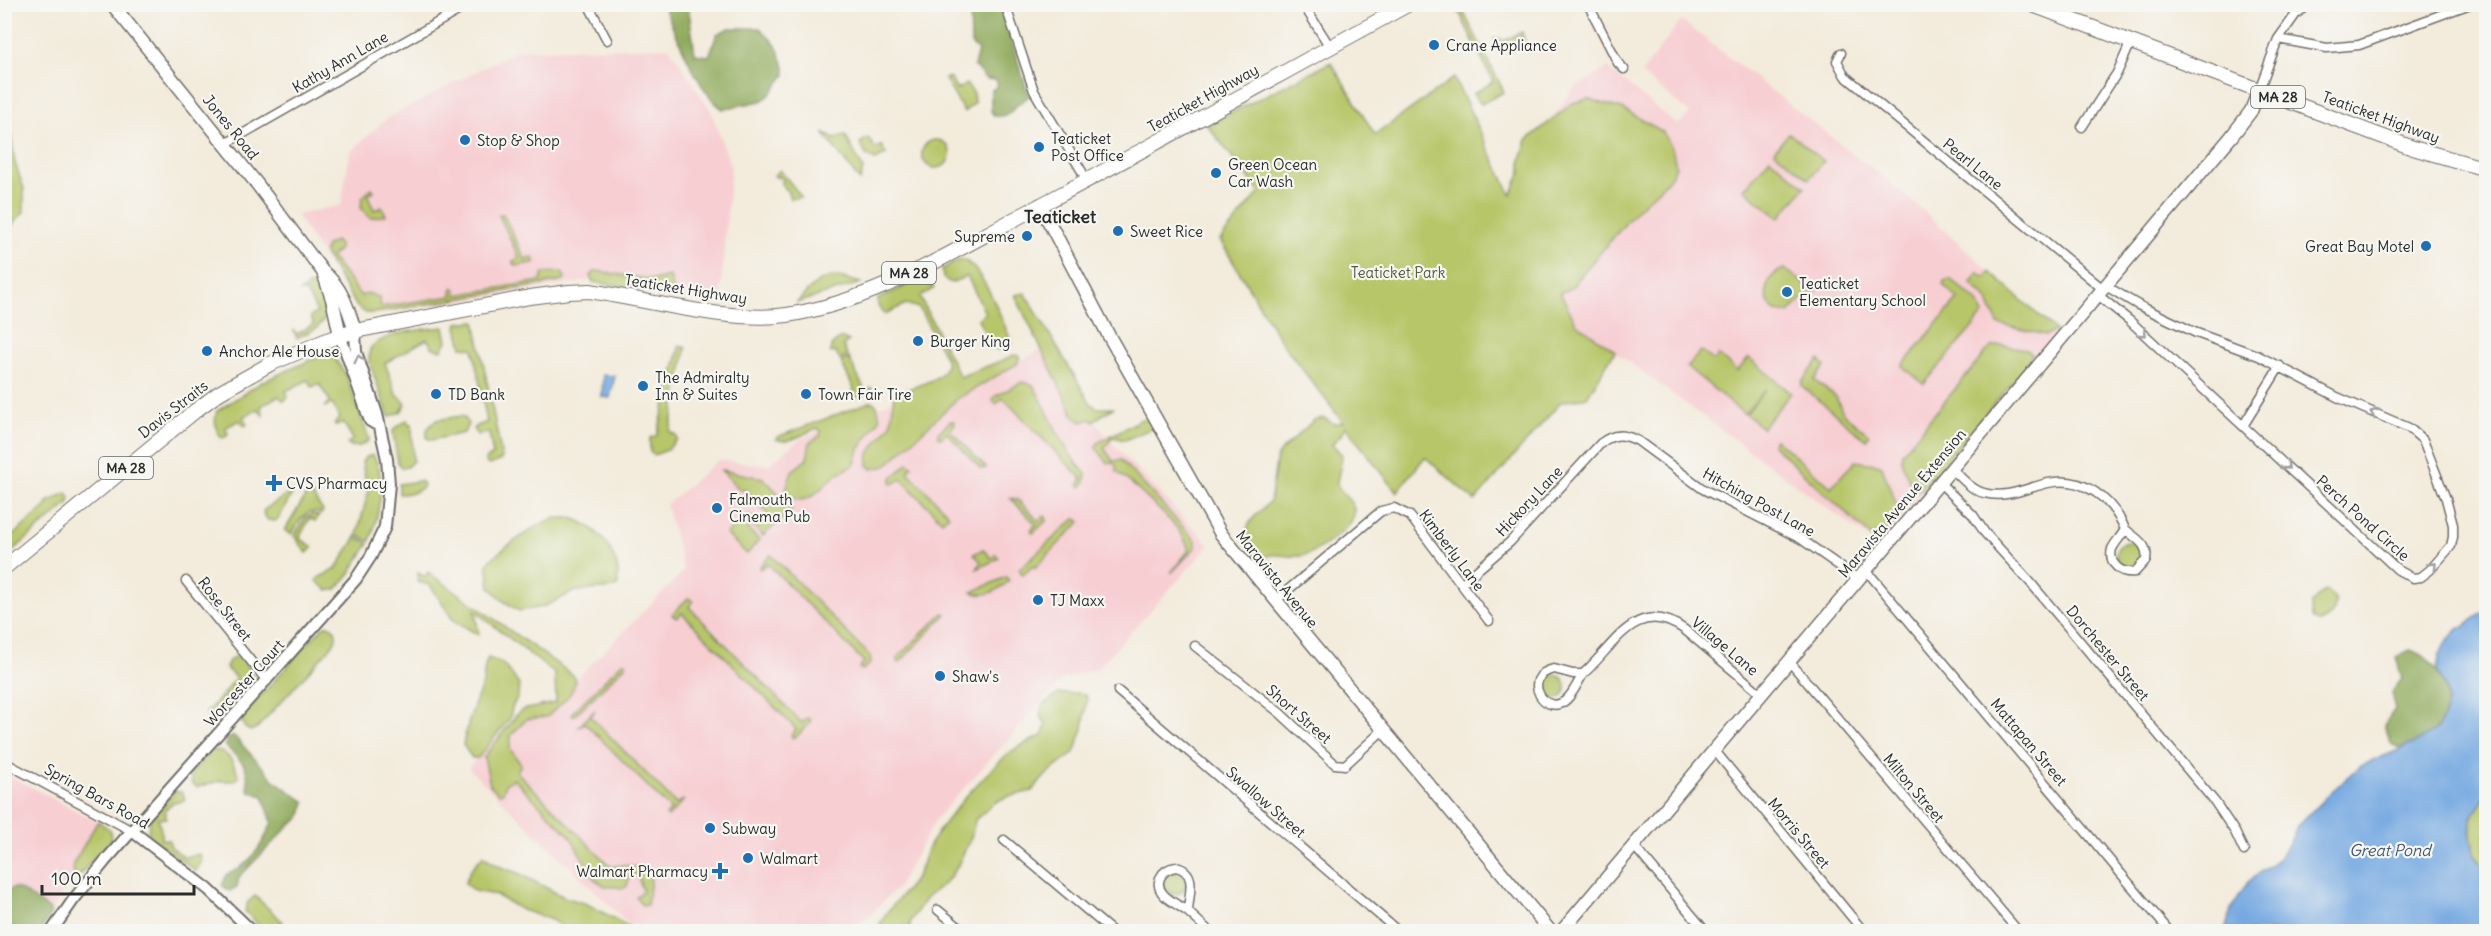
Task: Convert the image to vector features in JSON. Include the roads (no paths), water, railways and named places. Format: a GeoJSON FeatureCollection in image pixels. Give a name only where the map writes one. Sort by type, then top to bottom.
{"type":"FeatureCollection","features":[{"type":"Feature","properties":{"kind":"main road","name":"Jones Road"},"geometry":{"type":"LineString","coordinates":[[112,4],[277,210],[323,272],[334,281],[342,294],[355,331]]}},
{"type":"Feature","properties":{"kind":"main road","name":"Teaticket Highway"},"geometry":{"type":"LineString","coordinates":[[355,331],[530,297],[590,291],[734,315],[761,317],[788,315],[826,307],[867,293],[928,264],[1088,180],[1409,4]]}},
{"type":"Feature","properties":{"kind":"main road","name":"Teaticket Highway"},"geometry":{"type":"LineString","coordinates":[[2030,4],[2413,148],[2487,170]]}},
{"type":"Feature","properties":{"kind":"main road","name":"Maravista Avenue Extension"},"geometry":{"type":"LineString","coordinates":[[1561,932],[1635,847],[2243,122],[2251,111],[2259,90]]}},
{"type":"Feature","properties":{"kind":"main road","name":"Maravista Avenue"},"geometry":{"type":"LineString","coordinates":[[1041,205],[1104,326],[1207,511],[1231,548],[1551,932]]}},
{"type":"Feature","properties":{"kind":"main road","name":"Jones Road"},"geometry":{"type":"LineString","coordinates":[[323,272],[340,335]]}},
{"type":"Feature","properties":{"kind":"main road","name":"Davis Straits"},"geometry":{"type":"LineString","coordinates":[[4,568],[219,393],[279,360],[355,331]]}},
{"type":"Feature","properties":{"kind":"street","name":"Kathy Ann Lane"},"geometry":{"type":"LineString","coordinates":[[225,144],[470,4]]}},
{"type":"Feature","properties":{"kind":"street"},"geometry":{"type":"LineString","coordinates":[[588,4],[607,40]]}},
{"type":"Feature","properties":{"kind":"street"},"geometry":{"type":"LineString","coordinates":[[1005,4],[1034,91],[1088,180]]}},
{"type":"Feature","properties":{"kind":"street"},"geometry":{"type":"LineString","coordinates":[[1303,4],[1330,47]]}},
{"type":"Feature","properties":{"kind":"street"},"geometry":{"type":"LineString","coordinates":[[1588,4],[1618,63],[1624,69]]}},
{"type":"Feature","properties":{"kind":"street"},"geometry":{"type":"LineString","coordinates":[[2259,90],[2278,39],[2296,14],[2309,4]]}},
{"type":"Feature","properties":{"kind":"street"},"geometry":{"type":"LineString","coordinates":[[2278,39],[2318,47],[2351,46],[2370,42],[2470,4]]}},
{"type":"Feature","properties":{"kind":"street"},"geometry":{"type":"LineString","coordinates":[[2082,127],[2117,73],[2131,42]]}},
{"type":"Feature","properties":{"kind":"street","name":"Pearl Lane"},"geometry":{"type":"LineString","coordinates":[[1841,53],[1837,61],[1845,76],[2102,290]]}},
{"type":"Feature","properties":{"kind":"street","name":"Perch Pond Circle"},"geometry":{"type":"LineString","coordinates":[[2102,290],[2185,328],[2280,366],[2337,396],[2409,428],[2423,440],[2439,478],[2453,525],[2451,546],[2421,577],[2408,576],[2398,570],[2130,321],[2102,290]]}},
{"type":"Feature","properties":{"kind":"street","name":"Worcester Court"},"geometry":{"type":"LineString","coordinates":[[51,932],[80,891],[356,579],[381,537],[387,516],[389,484],[387,459],[377,414],[356,352],[355,331]]}},
{"type":"Feature","properties":{"kind":"street","name":"Worcester Court"},"geometry":{"type":"LineString","coordinates":[[340,335],[370,421],[378,425]]}},
{"type":"Feature","properties":{"kind":"street"},"geometry":{"type":"LineString","coordinates":[[2243,426],[2280,366]]}},
{"type":"Feature","properties":{"kind":"street","name":"Hitching Post Lane"},"geometry":{"type":"LineString","coordinates":[[1615,435],[1627,436],[1638,441],[1703,489],[1801,539],[1862,574]]}},
{"type":"Feature","properties":{"kind":"street","name":"Hickory Lane"},"geometry":{"type":"LineString","coordinates":[[1461,584],[1510,542],[1601,443],[1615,435]]}},
{"type":"Feature","properties":{"kind":"street"},"geometry":{"type":"LineString","coordinates":[[1952,468],[1972,487],[1991,495],[2014,494],[2055,482],[2082,486],[2101,495],[2110,503],[2126,529],[2144,544],[2146,560],[2135,572],[2123,572],[2112,558],[2114,546],[2126,529]]}},
{"type":"Feature","properties":{"kind":"street","name":"Dorchester Street"},"geometry":{"type":"LineString","coordinates":[[1940,482],[1973,515],[1985,533],[2030,582],[2216,802],[2244,851]]}},
{"type":"Feature","properties":{"kind":"street","name":"Kimberly Lane"},"geometry":{"type":"LineString","coordinates":[[1275,601],[1381,511],[1401,510],[1410,516],[1489,621]]}},
{"type":"Feature","properties":{"kind":"street","name":"Mattapan Street"},"geometry":{"type":"LineString","coordinates":[[1862,574],[2170,932]]}},
{"type":"Feature","properties":{"kind":"street","name":"Rose Street"},"geometry":{"type":"LineString","coordinates":[[186,581],[267,681]]}},
{"type":"Feature","properties":{"kind":"street","name":"Village Lane"},"geometry":{"type":"LineString","coordinates":[[1583,674],[1548,670],[1537,683],[1539,695],[1548,703],[1560,704],[1569,697],[1583,674],[1622,631],[1638,622],[1658,619],[1673,623],[1685,630],[1761,694]]}},
{"type":"Feature","properties":{"kind":"street","name":"Short Street"},"geometry":{"type":"LineString","coordinates":[[1195,646],[1280,713],[1335,764],[1345,765],[1383,730]]}},
{"type":"Feature","properties":{"kind":"street","name":"Milton Street"},"geometry":{"type":"LineString","coordinates":[[1789,661],[2019,932]]}},
{"type":"Feature","properties":{"kind":"street","name":"Swallow Street"},"geometry":{"type":"LineString","coordinates":[[1118,691],[1399,932]]}},
{"type":"Feature","properties":{"kind":"street","name":"Morris Street"},"geometry":{"type":"LineString","coordinates":[[1715,751],[1864,932]]}},
{"type":"Feature","properties":{"kind":"street","name":"Spring Bars Road"},"geometry":{"type":"LineString","coordinates":[[4,762],[132,831],[208,889],[253,932]]}},
{"type":"Feature","properties":{"kind":"street"},"geometry":{"type":"LineString","coordinates":[[1004,840],[1113,932]]}},
{"type":"Feature","properties":{"kind":"street"},"geometry":{"type":"LineString","coordinates":[[1635,847],[1706,932]]}},
{"type":"Feature","properties":{"kind":"street"},"geometry":{"type":"LineString","coordinates":[[1188,912],[1192,886],[1189,876],[1181,869],[1170,868],[1162,874],[1160,890],[1210,932]]}},
{"type":"Feature","properties":{"kind":"street"},"geometry":{"type":"LineString","coordinates":[[938,910],[965,932]]}},
{"type":"Feature","properties":{"kind":"water"},"geometry":{"type":"Polygon","coordinates":[[[603,375],[615,376],[610,398],[602,397],[603,375]]]}},
{"type":"Feature","properties":{"kind":"water","name":"Great Pond"},"geometry":{"type":"Polygon","coordinates":[[[2486,611],[2486,796],[2472,817],[2470,831],[2474,854],[2486,870],[2486,931],[2225,931],[2231,909],[2248,882],[2279,858],[2297,826],[2331,792],[2361,766],[2415,743],[2437,729],[2448,701],[2446,688],[2437,669],[2440,653],[2445,643],[2458,629],[2486,611]]]}},
{"type":"Feature","properties":{"kind":"place","name":"Crane Appliance"},"geometry":{"type":"Point","coordinates":[1434,45]}},
{"type":"Feature","properties":{"kind":"place","name":"Stop & Shop"},"geometry":{"type":"Point","coordinates":[465,140]}},
{"type":"Feature","properties":{"kind":"place","name":"Teaticket Post Office"},"geometry":{"type":"Point","coordinates":[1039,147]}},
{"type":"Feature","properties":{"kind":"place","name":"Green Ocean Car Wash"},"geometry":{"type":"Point","coordinates":[1216,173]}},
{"type":"Feature","properties":{"kind":"place","name":"Sweet Rice"},"geometry":{"type":"Point","coordinates":[1118,231]}},
{"type":"Feature","properties":{"kind":"place","name":"Supreme"},"geometry":{"type":"Point","coordinates":[1027,236]}},
{"type":"Feature","properties":{"kind":"place","name":"Great Bay Motel"},"geometry":{"type":"Point","coordinates":[2426,246]}},
{"type":"Feature","properties":{"kind":"place","name":"Teaticket Elementary School"},"geometry":{"type":"Point","coordinates":[1787,292]}},
{"type":"Feature","properties":{"kind":"place","name":"Burger King"},"geometry":{"type":"Point","coordinates":[918,341]}},
{"type":"Feature","properties":{"kind":"place","name":"Anchor Ale House"},"geometry":{"type":"Point","coordinates":[207,351]}},
{"type":"Feature","properties":{"kind":"place","name":"The Admiralty Inn & Suites"},"geometry":{"type":"Point","coordinates":[643,386]}},
{"type":"Feature","properties":{"kind":"place","name":"TD Bank"},"geometry":{"type":"Point","coordinates":[436,394]}},
{"type":"Feature","properties":{"kind":"place","name":"Town Fair Tire"},"geometry":{"type":"Point","coordinates":[806,394]}},
{"type":"Feature","properties":{"kind":"place","name":"CVS Pharmacy"},"geometry":{"type":"Point","coordinates":[274,483]}},
{"type":"Feature","properties":{"kind":"place","name":"Falmouth Cinema Pub"},"geometry":{"type":"Point","coordinates":[717,508]}},
{"type":"Feature","properties":{"kind":"place","name":"TJ Maxx"},"geometry":{"type":"Point","coordinates":[1038,600]}},
{"type":"Feature","properties":{"kind":"place","name":"Shaw's"},"geometry":{"type":"Point","coordinates":[940,676]}},
{"type":"Feature","properties":{"kind":"place","name":"Subway"},"geometry":{"type":"Point","coordinates":[710,828]}},
{"type":"Feature","properties":{"kind":"place","name":"Walmart"},"geometry":{"type":"Point","coordinates":[748,858]}},
{"type":"Feature","properties":{"kind":"place","name":"Walmart Pharmacy"},"geometry":{"type":"Point","coordinates":[720,871]}},
{"type":"Feature","properties":{"kind":"district","name":"Teaticket"},"geometry":{"type":"Point","coordinates":[1060,216]}},
{"type":"Feature","properties":{"kind":"park label","name":"Teaticket Park"},"geometry":{"type":"Point","coordinates":[1398,272]}}]}
